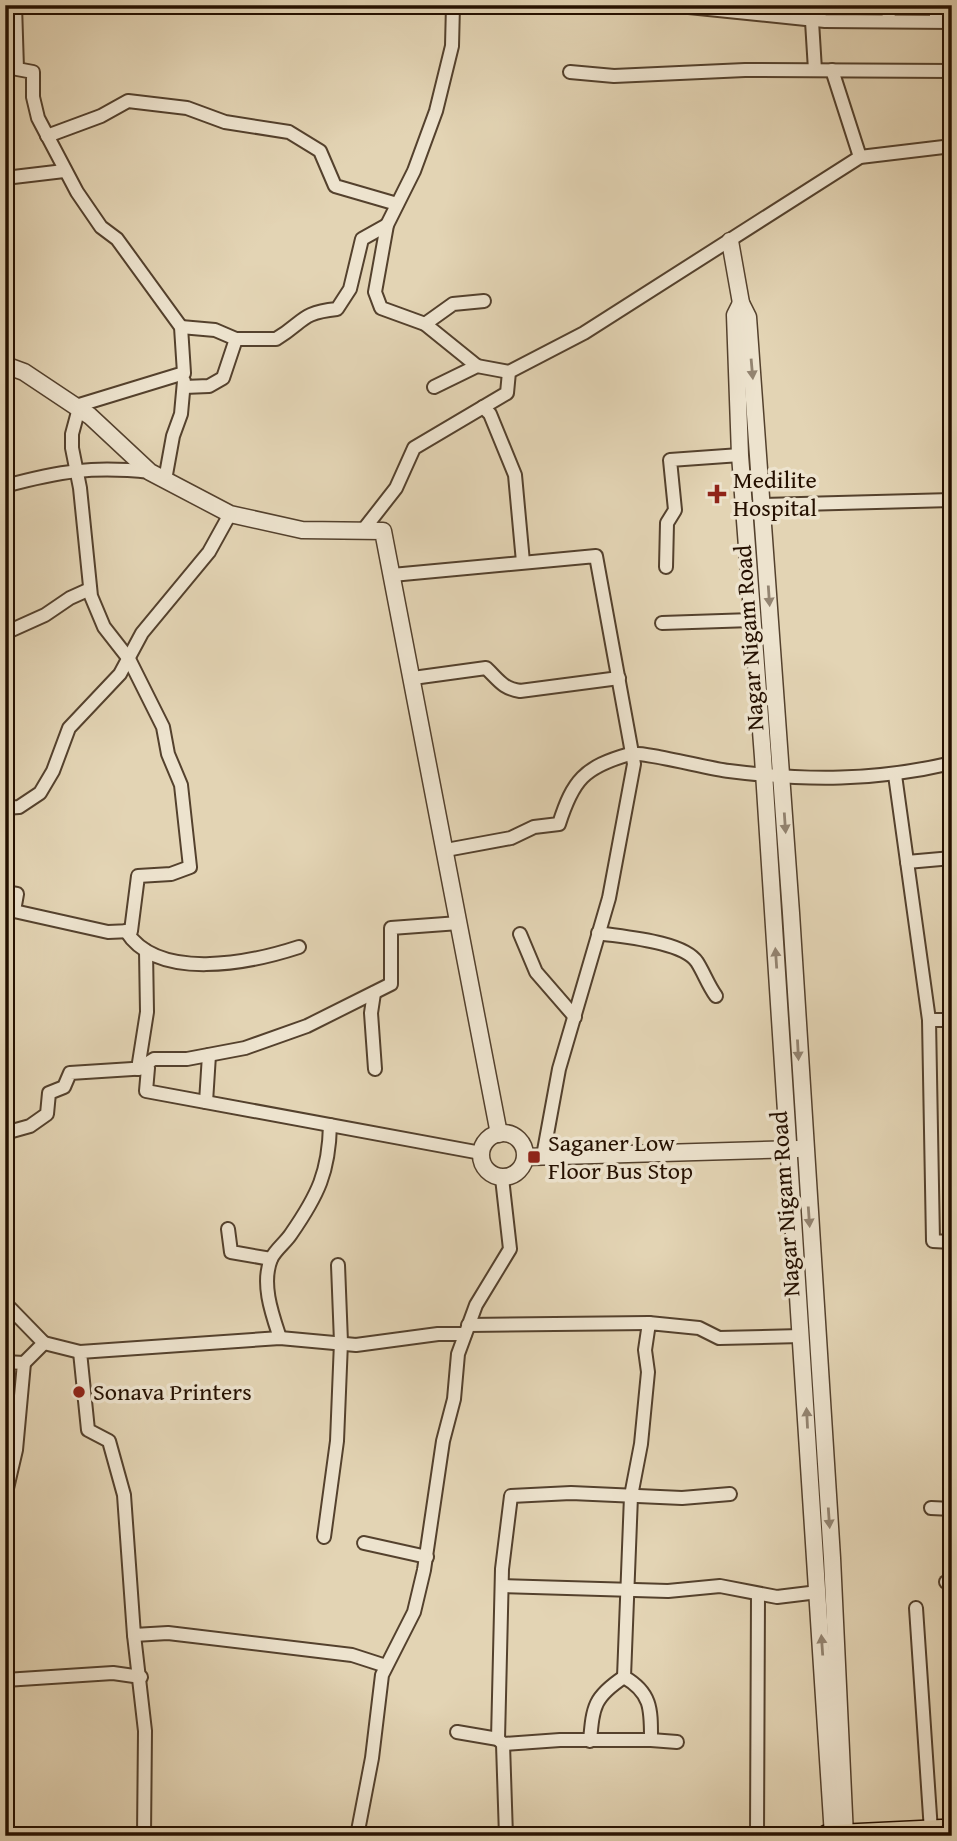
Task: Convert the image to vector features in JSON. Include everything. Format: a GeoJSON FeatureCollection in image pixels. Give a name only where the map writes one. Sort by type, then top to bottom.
{"type":"FeatureCollection","features":[{"type":"Feature","properties":{"kind":"highway"},"geometry":{"type":"LineString","coordinates":[[827,1836],[941,1831]]}},
{"type":"Feature","properties":{"kind":"street"},"geometry":{"type":"LineString","coordinates":[[15,5],[17,69],[33,72],[33,97],[38,118],[65,171],[101,227],[117,239],[181,327],[184,387],[165,480]]}},
{"type":"Feature","properties":{"kind":"street"},"geometry":{"type":"LineString","coordinates":[[453,5],[452,46],[436,111],[387,225],[375,292],[381,308],[425,324],[477,366],[509,372],[584,333],[860,157],[952,146]]}},
{"type":"Feature","properties":{"kind":"street"},"geometry":{"type":"LineString","coordinates":[[669,5],[812,19],[952,22]]}},
{"type":"Feature","properties":{"kind":"street"},"geometry":{"type":"LineString","coordinates":[[811,5],[815,69]]}},
{"type":"Feature","properties":{"kind":"street"},"geometry":{"type":"LineString","coordinates":[[888,5],[889,21]]}},
{"type":"Feature","properties":{"kind":"street"},"geometry":{"type":"LineString","coordinates":[[936,5],[936,22]]}},
{"type":"Feature","properties":{"kind":"street"},"geometry":{"type":"LineString","coordinates":[[570,72],[614,76],[815,69],[952,71]]}},
{"type":"Feature","properties":{"kind":"street"},"geometry":{"type":"LineString","coordinates":[[832,70],[860,157]]}},
{"type":"Feature","properties":{"kind":"street"},"geometry":{"type":"LineString","coordinates":[[47,136],[101,116],[128,101],[187,108],[225,122],[289,132],[320,151],[335,186],[397,204]]}},
{"type":"Feature","properties":{"kind":"street"},"geometry":{"type":"LineString","coordinates":[[5,178],[65,171]]}},
{"type":"Feature","properties":{"kind":"street"},"geometry":{"type":"LineString","coordinates":[[181,327],[215,330],[236,339],[276,340],[303,317],[316,311],[337,309],[350,289],[362,239],[387,225]]}},
{"type":"Feature","properties":{"kind":"street"},"geometry":{"type":"LineString","coordinates":[[730,241],[741,303]]}},
{"type":"Feature","properties":{"kind":"street"},"geometry":{"type":"LineString","coordinates":[[425,324],[453,304],[484,301]]}},
{"type":"Feature","properties":{"kind":"street","name":"Nagar Nigam Road"},"geometry":{"type":"LineString","coordinates":[[741,303],[735,315],[740,455],[764,774],[832,1559],[845,1835]]}},
{"type":"Feature","properties":{"kind":"street","name":"Nagar Nigam Road"},"geometry":{"type":"LineString","coordinates":[[741,303],[748,317],[781,775],[801,1336],[833,1836]]}},
{"type":"Feature","properties":{"kind":"street"},"geometry":{"type":"LineString","coordinates":[[184,387],[209,386],[223,378],[236,339]]}},
{"type":"Feature","properties":{"kind":"street"},"geometry":{"type":"LineString","coordinates":[[5,365],[24,372],[77,407],[150,472],[230,514],[302,530],[383,531],[499,1134]]}},
{"type":"Feature","properties":{"kind":"street"},"geometry":{"type":"LineString","coordinates":[[434,387],[477,366]]}},
{"type":"Feature","properties":{"kind":"street"},"geometry":{"type":"LineString","coordinates":[[364,529],[396,488],[414,448],[507,393],[509,372]]}},
{"type":"Feature","properties":{"kind":"street"},"geometry":{"type":"LineString","coordinates":[[77,407],[184,373]]}},
{"type":"Feature","properties":{"kind":"street"},"geometry":{"type":"LineString","coordinates":[[5,892],[16,894],[14,911],[49,921],[108,932],[131,931],[138,876],[171,874],[190,867],[181,785],[167,754],[163,727],[130,659],[104,627],[90,589],[72,434],[77,407]]}},
{"type":"Feature","properties":{"kind":"street"},"geometry":{"type":"LineString","coordinates":[[483,407],[490,414],[515,475],[523,562]]}},
{"type":"Feature","properties":{"kind":"street"},"geometry":{"type":"LineString","coordinates":[[666,567],[667,523],[676,510],[670,460],[740,455]]}},
{"type":"Feature","properties":{"kind":"street"},"geometry":{"type":"LineString","coordinates":[[5,486],[57,472],[106,467],[150,472]]}},
{"type":"Feature","properties":{"kind":"street"},"geometry":{"type":"LineString","coordinates":[[763,505],[952,500]]}},
{"type":"Feature","properties":{"kind":"street"},"geometry":{"type":"LineString","coordinates":[[5,808],[19,807],[40,793],[69,729],[130,659],[142,634],[209,551],[230,514]]}},
{"type":"Feature","properties":{"kind":"street"},"geometry":{"type":"LineString","coordinates":[[392,575],[596,556],[634,764],[609,898],[559,1069],[543,1156]]}},
{"type":"Feature","properties":{"kind":"street"},"geometry":{"type":"LineString","coordinates":[[5,633],[90,589]]}},
{"type":"Feature","properties":{"kind":"street"},"geometry":{"type":"LineString","coordinates":[[662,623],[752,620]]}},
{"type":"Feature","properties":{"kind":"street"},"geometry":{"type":"LineString","coordinates":[[413,678],[486,668],[499,684],[507,689],[520,691],[619,678]]}},
{"type":"Feature","properties":{"kind":"street"},"geometry":{"type":"LineString","coordinates":[[446,850],[511,838],[534,827],[559,824],[568,795],[585,772],[632,754],[692,766],[827,778],[895,775],[952,763]]}},
{"type":"Feature","properties":{"kind":"street"},"geometry":{"type":"LineString","coordinates":[[895,775],[929,1020],[933,1241],[952,1242]]}},
{"type":"Feature","properties":{"kind":"street"},"geometry":{"type":"LineString","coordinates":[[907,862],[952,859]]}},
{"type":"Feature","properties":{"kind":"street"},"geometry":{"type":"LineString","coordinates":[[138,1069],[154,1059],[187,1059],[245,1048],[307,1026],[391,984],[391,928],[459,923]]}},
{"type":"Feature","properties":{"kind":"street"},"geometry":{"type":"LineString","coordinates":[[126,931],[136,947],[200,965],[268,956],[299,947]]}},
{"type":"Feature","properties":{"kind":"street"},"geometry":{"type":"LineString","coordinates":[[598,933],[657,943],[687,952],[696,960],[716,996]]}},
{"type":"Feature","properties":{"kind":"street"},"geometry":{"type":"LineString","coordinates":[[520,934],[536,972],[575,1017]]}},
{"type":"Feature","properties":{"kind":"street"},"geometry":{"type":"LineString","coordinates":[[138,1069],[147,1012],[146,951]]}},
{"type":"Feature","properties":{"kind":"street"},"geometry":{"type":"LineString","coordinates":[[374,993],[371,1013],[375,1069]]}},
{"type":"Feature","properties":{"kind":"street"},"geometry":{"type":"LineString","coordinates":[[929,1020],[952,1020]]}},
{"type":"Feature","properties":{"kind":"street"},"geometry":{"type":"LineString","coordinates":[[206,1102],[209,1055]]}},
{"type":"Feature","properties":{"kind":"street"},"geometry":{"type":"LineString","coordinates":[[5,1133],[30,1126],[47,1114],[49,1093],[64,1087],[70,1073],[148,1068],[146,1091],[481,1153]]}},
{"type":"Feature","properties":{"kind":"street"},"geometry":{"type":"LineString","coordinates":[[280,1338],[271,1308],[268,1284],[271,1259],[291,1234],[325,1176],[330,1125]]}},
{"type":"Feature","properties":{"kind":"street"},"geometry":{"type":"LineString","coordinates":[[499,1134],[514,1135],[520,1141],[526,1157],[518,1172],[502,1178],[486,1170],[481,1153],[489,1138],[499,1134]]}},
{"type":"Feature","properties":{"kind":"street"},"geometry":{"type":"LineString","coordinates":[[526,1157],[796,1149]]}},
{"type":"Feature","properties":{"kind":"street"},"geometry":{"type":"LineString","coordinates":[[357,1836],[372,1758],[382,1675],[414,1612],[427,1557],[443,1441],[454,1399],[458,1354],[466,1330],[510,1249],[502,1178]]}},
{"type":"Feature","properties":{"kind":"street"},"geometry":{"type":"LineString","coordinates":[[228,1229],[231,1252],[271,1259]]}},
{"type":"Feature","properties":{"kind":"street"},"geometry":{"type":"LineString","coordinates":[[324,1537],[337,1441],[341,1342],[338,1265]]}},
{"type":"Feature","properties":{"kind":"street"},"geometry":{"type":"LineString","coordinates":[[5,1303],[44,1343],[80,1352],[280,1338],[356,1345],[466,1330],[649,1323],[699,1328],[719,1338],[801,1336]]}},
{"type":"Feature","properties":{"kind":"street"},"geometry":{"type":"LineString","coordinates":[[624,1677],[631,1496],[641,1444],[648,1372],[645,1350],[649,1323]]}},
{"type":"Feature","properties":{"kind":"street"},"geometry":{"type":"LineString","coordinates":[[5,1497],[16,1450],[24,1363],[44,1343]]}},
{"type":"Feature","properties":{"kind":"street"},"geometry":{"type":"LineString","coordinates":[[80,1352],[89,1430],[109,1441],[124,1495],[134,1635],[141,1677],[145,1731],[144,1836]]}},
{"type":"Feature","properties":{"kind":"street"},"geometry":{"type":"LineString","coordinates":[[5,1362],[24,1363]]}},
{"type":"Feature","properties":{"kind":"street"},"geometry":{"type":"LineString","coordinates":[[506,1836],[500,1742],[502,1586],[511,1496],[571,1493],[681,1498],[730,1494]]}},
{"type":"Feature","properties":{"kind":"street"},"geometry":{"type":"LineString","coordinates":[[931,1508],[952,1509]]}},
{"type":"Feature","properties":{"kind":"street"},"geometry":{"type":"LineString","coordinates":[[364,1543],[427,1557]]}},
{"type":"Feature","properties":{"kind":"street"},"geometry":{"type":"LineString","coordinates":[[502,1586],[668,1591],[720,1586],[777,1597],[818,1592]]}},
{"type":"Feature","properties":{"kind":"street"},"geometry":{"type":"LineString","coordinates":[[757,1836],[758,1594]]}},
{"type":"Feature","properties":{"kind":"street"},"geometry":{"type":"LineString","coordinates":[[916,1608],[941,1831]]}},
{"type":"Feature","properties":{"kind":"street"},"geometry":{"type":"LineString","coordinates":[[134,1635],[168,1633],[352,1655],[386,1666]]}},
{"type":"Feature","properties":{"kind":"street"},"geometry":{"type":"LineString","coordinates":[[5,1680],[113,1673],[141,1677]]}},
{"type":"Feature","properties":{"kind":"street"},"geometry":{"type":"LineString","coordinates":[[624,1677],[640,1686],[651,1709],[652,1740]]}},
{"type":"Feature","properties":{"kind":"street"},"geometry":{"type":"LineString","coordinates":[[590,1741],[592,1714],[600,1692],[624,1677]]}},
{"type":"Feature","properties":{"kind":"street"},"geometry":{"type":"LineString","coordinates":[[457,1732],[500,1742],[677,1742]]}},
{"type":"Feature","properties":{"kind":"place","name":"Medilite Hospital"},"geometry":{"type":"Point","coordinates":[717,494]}},
{"type":"Feature","properties":{"kind":"place","name":"Saganer Low Floor Bus Stop"},"geometry":{"type":"Point","coordinates":[534,1157]}},
{"type":"Feature","properties":{"kind":"place","name":"Sonava Printers"},"geometry":{"type":"Point","coordinates":[79,1392]}}]}
